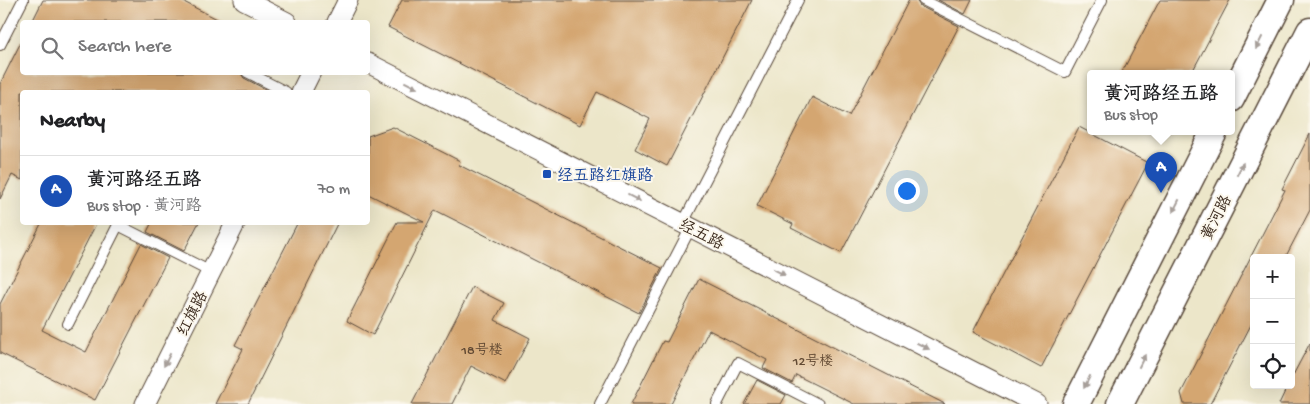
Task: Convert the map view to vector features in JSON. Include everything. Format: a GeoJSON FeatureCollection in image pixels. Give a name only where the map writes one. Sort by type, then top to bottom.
{"type":"FeatureCollection","features":[{"type":"Feature","properties":{"kind":"main road"},"geometry":{"type":"LineString","coordinates":[[1235,90],[1281,0]]}},
{"type":"Feature","properties":{"kind":"main road","name":"黄河路"},"geometry":{"type":"LineString","coordinates":[[1120,404],[1310,31]]}},
{"type":"Feature","properties":{"kind":"main road"},"geometry":{"type":"LineString","coordinates":[[1076,404],[1212,135]]}},
{"type":"Feature","properties":{"kind":"street"},"geometry":{"type":"LineString","coordinates":[[244,0],[284,20]]}},
{"type":"Feature","properties":{"kind":"street"},"geometry":{"type":"LineString","coordinates":[[337,20],[348,0]]}},
{"type":"Feature","properties":{"kind":"street","name":"经五路"},"geometry":{"type":"LineString","coordinates":[[370,64],[1037,404]]}},
{"type":"Feature","properties":{"kind":"street"},"geometry":{"type":"LineString","coordinates":[[302,90],[310,75]]}},
{"type":"Feature","properties":{"kind":"street","name":"红旗路"},"geometry":{"type":"LineString","coordinates":[[145,404],[234,225]]}},
{"type":"Feature","properties":{"kind":"lane"},"geometry":{"type":"LineString","coordinates":[[0,45],[23,0]]}},
{"type":"Feature","properties":{"kind":"lane"},"geometry":{"type":"LineString","coordinates":[[600,404],[798,0]]}},
{"type":"Feature","properties":{"kind":"lane"},"geometry":{"type":"LineString","coordinates":[[923,0],[1065,72],[1102,0]]}},
{"type":"Feature","properties":{"kind":"lane"},"geometry":{"type":"LineString","coordinates":[[253,75],[282,90]]}},
{"type":"Feature","properties":{"kind":"lane"},"geometry":{"type":"LineString","coordinates":[[68,324],[118,225],[211,272]]}},
{"type":"Feature","properties":{"kind":"lane"},"geometry":{"type":"LineString","coordinates":[[717,404],[738,363],[818,404]]}},
{"type":"Feature","properties":{"kind":"building"},"geometry":{"type":"Polygon","coordinates":[[[43,0],[180,0],[219,20],[33,20],[43,0]]]}},
{"type":"Feature","properties":{"kind":"building"},"geometry":{"type":"Polygon","coordinates":[[[402,0],[752,0],[667,166],[635,149],[650,119],[597,92],[580,125],[388,27],[402,0]]]}},
{"type":"Feature","properties":{"kind":"building"},"geometry":{"type":"Polygon","coordinates":[[[909,0],[916,0],[920,6],[959,26],[841,253],[791,228],[793,224],[757,206],[812,97],[849,116],[909,0]]]}},
{"type":"Feature","properties":{"kind":"building"},"geometry":{"type":"Polygon","coordinates":[[[938,0],[972,0],[965,14],[938,0]]]}},
{"type":"Feature","properties":{"kind":"building"},"geometry":{"type":"Polygon","coordinates":[[[1160,0],[1230,0],[1193,70],[1123,70],[1160,0]]]}},
{"type":"Feature","properties":{"kind":"building"},"geometry":{"type":"Polygon","coordinates":[[[20,44],[20,75],[242,75],[244,78],[267,90],[20,90],[20,179],[12,175],[0,199],[0,84],[20,44]]]}},
{"type":"Feature","properties":{"kind":"building"},"geometry":{"type":"Polygon","coordinates":[[[393,127],[460,161],[459,165],[662,268],[639,313],[435,210],[373,335],[347,321],[397,222],[424,222],[370,195],[370,135],[393,127]]]}},
{"type":"Feature","properties":{"kind":"building"},"geometry":{"type":"Polygon","coordinates":[[[1079,127],[1087,131],[1087,135],[1094,135],[1148,163],[1041,368],[973,332],[1079,127]]]}},
{"type":"Feature","properties":{"kind":"building"},"geometry":{"type":"Polygon","coordinates":[[[1310,134],[1310,210],[1287,254],[1252,254],[1285,190],[1282,189],[1310,134]]]}},
{"type":"Feature","properties":{"kind":"building"},"geometry":{"type":"Polygon","coordinates":[[[40,225],[95,225],[42,330],[86,352],[141,244],[168,258],[95,400],[0,353],[0,304],[40,225]]]}},
{"type":"Feature","properties":{"kind":"building"},"geometry":{"type":"Polygon","coordinates":[[[150,225],[197,225],[184,251],[147,232],[150,225]]]}},
{"type":"Feature","properties":{"kind":"building"},"geometry":{"type":"Polygon","coordinates":[[[296,225],[337,225],[248,404],[215,404],[243,349],[235,345],[296,225]]]}},
{"type":"Feature","properties":{"kind":"building"},"geometry":{"type":"Polygon","coordinates":[[[1250,258],[1250,327],[1210,404],[1184,404],[1181,393],[1250,258]]]}},
{"type":"Feature","properties":{"kind":"building"},"geometry":{"type":"Polygon","coordinates":[[[699,279],[945,404],[854,404],[796,375],[792,383],[763,368],[767,360],[709,330],[671,404],[631,404],[663,341],[667,342],[699,279]]]}},
{"type":"Feature","properties":{"kind":"building"},"geometry":{"type":"Polygon","coordinates":[[[472,287],[504,303],[495,320],[530,338],[506,384],[471,366],[452,404],[412,404],[472,287]]]}},
{"type":"Feature","properties":{"kind":"building"},"geometry":{"type":"Polygon","coordinates":[[[1310,343],[1310,404],[1279,404],[1286,389],[1295,389],[1295,371],[1310,343]]]}},
{"type":"Feature","properties":{"kind":"building"},"geometry":{"type":"Polygon","coordinates":[[[757,380],[786,395],[781,404],[744,404],[757,380]]]}},
{"type":"Feature","properties":{"kind":"place","name":"经五路红旗路"},"geometry":{"type":"Point","coordinates":[547,174]}},
{"type":"Feature","properties":{"kind":"place","name":"黄河路经五路"},"geometry":{"type":"Point","coordinates":[1161,193]}}]}
